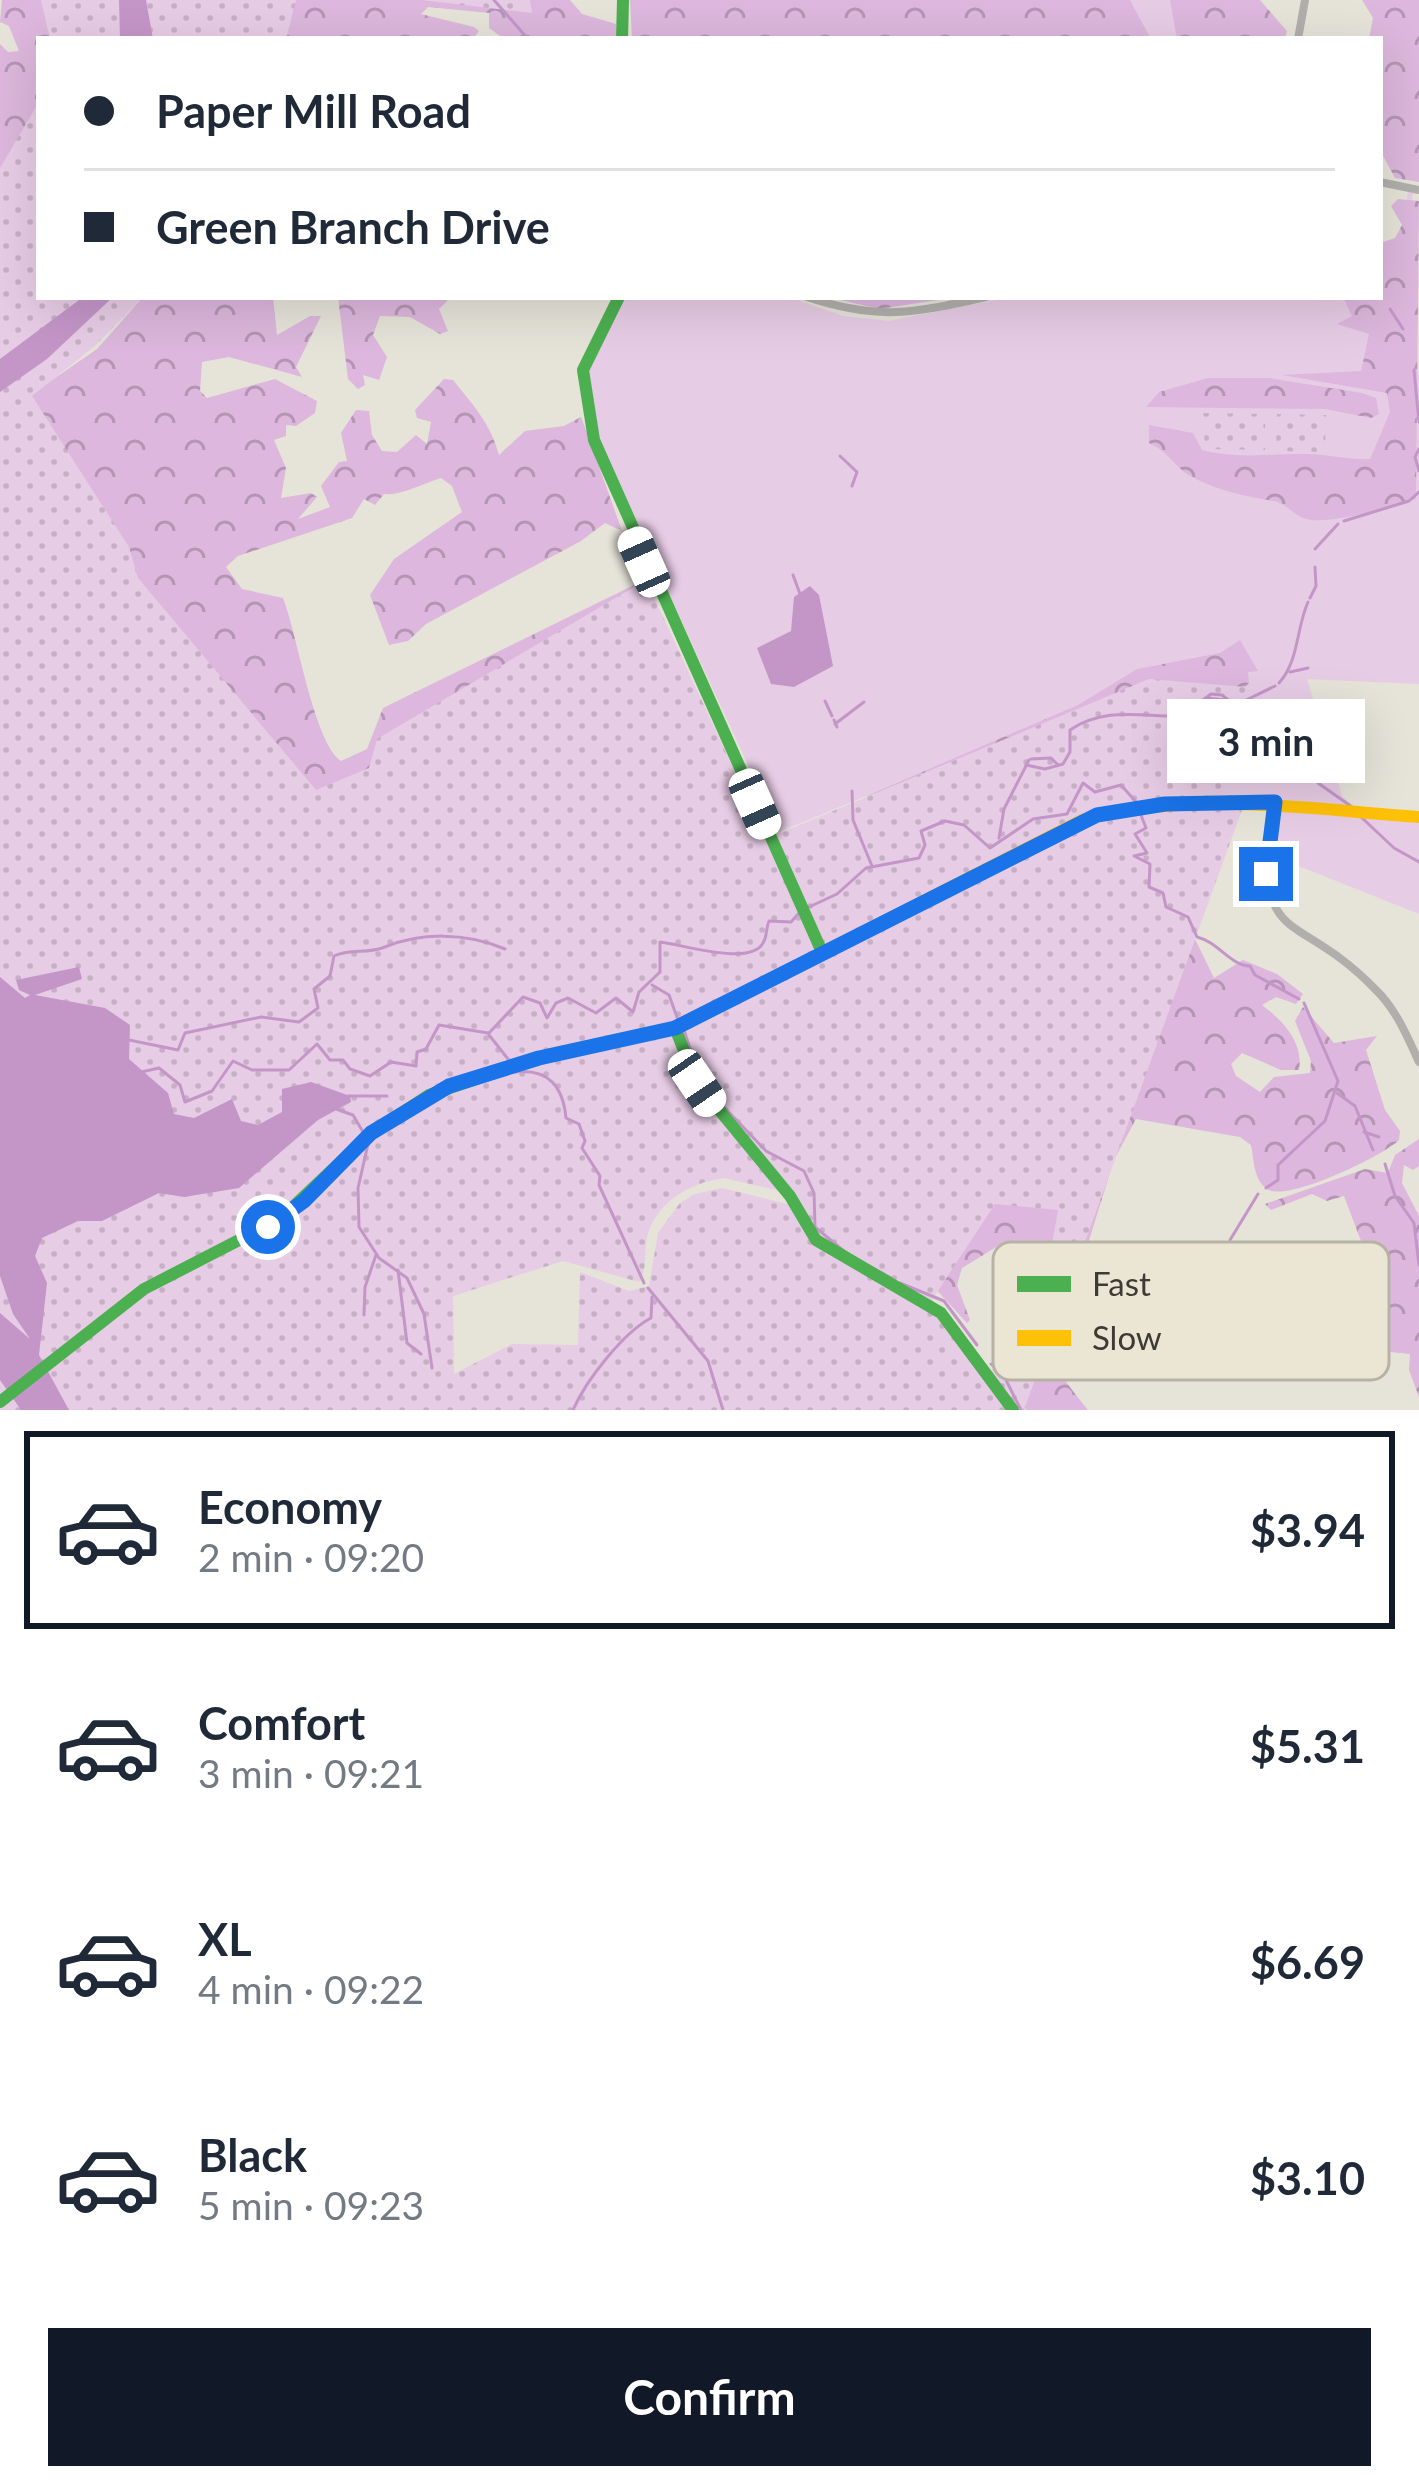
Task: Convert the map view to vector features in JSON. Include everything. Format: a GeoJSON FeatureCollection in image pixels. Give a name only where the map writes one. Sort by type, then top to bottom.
{"type":"FeatureCollection","features":[{"type":"Feature","properties":{"kind":"main road"},"geometry":{"type":"LineString","coordinates":[[622,36],[623,0]]}},
{"type":"Feature","properties":{"kind":"main road"},"geometry":{"type":"LineString","coordinates":[[618,300],[583,370],[594,440],[822,952]]}},
{"type":"Feature","properties":{"kind":"main road"},"geometry":{"type":"LineString","coordinates":[[0,1402],[158,1281],[280,1220],[360,1142],[429,1095],[539,1058],[675,1028],[1097,815],[1165,804],[1275,802],[1419,818]]}},
{"type":"Feature","properties":{"kind":"main road"},"geometry":{"type":"LineString","coordinates":[[675,1028],[697,1083],[790,1196],[816,1240],[941,1313],[1013,1410]]}},
{"type":"Feature","properties":{"kind":"street"},"geometry":{"type":"LineString","coordinates":[[1299,36],[1305,0]]}},
{"type":"Feature","properties":{"kind":"street"},"geometry":{"type":"LineString","coordinates":[[1383,183],[1419,190]]}},
{"type":"Feature","properties":{"kind":"street"},"geometry":{"type":"LineString","coordinates":[[816,300],[854,313],[890,316],[971,300]]}},
{"type":"Feature","properties":{"kind":"street"},"geometry":{"type":"LineString","coordinates":[[1275,802],[1266,862],[1274,904],[1296,932],[1378,991],[1419,1062]]}},
{"type":"Feature","properties":{"kind":"shaded area"},"geometry":{"type":"Polygon","coordinates":[[[41,0],[296,0],[287,36],[49,36],[41,0]]]}},
{"type":"Feature","properties":{"kind":"shaded area"},"geometry":{"type":"Polygon","coordinates":[[[119,0],[146,0],[152,36],[120,36],[119,0]]]}},
{"type":"Feature","properties":{"kind":"shaded area"},"geometry":{"type":"Polygon","coordinates":[[[422,0],[530,0],[532,13],[422,0]]]}},
{"type":"Feature","properties":{"kind":"shaded area"},"geometry":{"type":"Polygon","coordinates":[[[1115,0],[1203,0],[1212,36],[1140,36],[1115,0]]]}},
{"type":"Feature","properties":{"kind":"shaded area"},"geometry":{"type":"Polygon","coordinates":[[[36,107],[36,300],[140,300],[95,346],[32,396],[129,547],[138,578],[316,790],[369,768],[377,739],[646,580],[766,839],[1149,679],[1258,688],[1234,798],[1246,799],[1085,1242],[1052,1242],[1058,1210],[995,1204],[932,1300],[960,1328],[988,1373],[993,1369],[993,1380],[1035,1380],[1024,1410],[0,1410],[0,168],[36,107]],[[724,1178],[673,1198],[649,1230],[639,1282],[563,1261],[453,1296],[454,1374],[512,1344],[578,1345],[580,1272],[629,1291],[649,1286],[658,1233],[680,1203],[695,1194],[722,1188],[791,1205],[785,1192],[724,1178]]]}},
{"type":"Feature","properties":{"kind":"shaded area"},"geometry":{"type":"Polygon","coordinates":[[[1408,192],[1413,193],[1399,281],[1419,379],[1419,684],[1307,679],[1342,796],[1355,808],[1234,796],[1258,688],[1149,679],[779,832],[598,440],[586,371],[622,300],[798,300],[843,316],[889,321],[996,300],[1383,300],[1396,271],[1408,192]]]}},
{"type":"Feature","properties":{"kind":"shaded area"},"geometry":{"type":"Polygon","coordinates":[[[79,300],[110,300],[47,359],[0,392],[0,359],[79,300]]]}},
{"type":"Feature","properties":{"kind":"shaded area"},"geometry":{"type":"Polygon","coordinates":[[[1203,413],[1265,414],[1265,450],[1205,449],[1203,413]]]}},
{"type":"Feature","properties":{"kind":"shaded area"},"geometry":{"type":"Polygon","coordinates":[[[1277,414],[1326,415],[1325,452],[1276,451],[1277,414]]]}},
{"type":"Feature","properties":{"kind":"shaded area"},"geometry":{"type":"Polygon","coordinates":[[[810,586],[819,595],[833,666],[794,687],[771,684],[757,648],[791,631],[794,597],[810,586]]]}},
{"type":"Feature","properties":{"kind":"shaded area"},"geometry":{"type":"Polygon","coordinates":[[[1282,811],[1419,821],[1419,914],[1271,855],[1282,811]]]}},
{"type":"Feature","properties":{"kind":"shaded area"},"geometry":{"type":"Polygon","coordinates":[[[79,967],[82,979],[35,995],[105,1008],[130,1025],[129,1059],[168,1093],[174,1114],[194,1118],[232,1099],[241,1121],[258,1125],[282,1112],[282,1089],[311,1082],[350,1096],[351,1102],[318,1120],[239,1188],[184,1197],[159,1193],[102,1221],[78,1221],[42,1238],[35,1256],[47,1283],[39,1355],[69,1410],[21,1410],[0,1380],[0,1313],[30,1339],[13,1314],[0,1276],[0,977],[25,998],[30,995],[19,990],[16,980],[79,967]]]}},
{"type":"Feature","properties":{"kind":"green space"},"geometry":{"type":"Polygon","coordinates":[[[2,0],[111,0],[115,36],[36,36],[36,287],[0,314],[0,44],[8,52],[19,51],[9,26],[0,22],[2,0]]]}},
{"type":"Feature","properties":{"kind":"green space"},"geometry":{"type":"Polygon","coordinates":[[[257,0],[570,0],[582,14],[616,24],[616,36],[500,36],[489,28],[489,13],[428,7],[421,14],[479,31],[475,36],[255,36],[257,0]]]}},
{"type":"Feature","properties":{"kind":"green space"},"geometry":{"type":"Polygon","coordinates":[[[630,0],[1130,0],[1149,36],[632,36],[630,0]]]}},
{"type":"Feature","properties":{"kind":"green space"},"geometry":{"type":"Polygon","coordinates":[[[1170,0],[1260,0],[1287,31],[1286,36],[1176,36],[1170,0]]]}},
{"type":"Feature","properties":{"kind":"green space"},"geometry":{"type":"Polygon","coordinates":[[[1362,0],[1419,0],[1419,182],[1395,178],[1383,156],[1383,36],[1370,36],[1373,18],[1362,0]]]}},
{"type":"Feature","properties":{"kind":"green space"},"geometry":{"type":"Polygon","coordinates":[[[1398,199],[1419,201],[1416,499],[1345,517],[1306,519],[1278,502],[1202,482],[1149,443],[1149,425],[1193,433],[1202,450],[1215,453],[1370,459],[1390,412],[1387,393],[1282,375],[1361,371],[1369,334],[1337,324],[1352,316],[1344,300],[1383,300],[1383,242],[1395,238],[1402,225],[1391,206],[1398,199]]]}},
{"type":"Feature","properties":{"kind":"green space"},"geometry":{"type":"Polygon","coordinates":[[[140,300],[273,300],[277,335],[310,316],[321,316],[296,367],[302,377],[229,357],[202,362],[200,391],[207,398],[275,379],[317,401],[315,413],[296,426],[286,425],[286,436],[274,440],[286,468],[281,498],[311,493],[317,497],[298,519],[330,507],[321,486],[339,462],[347,461],[341,433],[356,410],[369,411],[372,435],[382,451],[397,452],[416,435],[427,444],[431,422],[417,418],[415,410],[444,379],[453,380],[474,407],[499,455],[525,431],[564,426],[581,417],[622,531],[605,523],[581,541],[426,624],[408,641],[389,645],[370,595],[394,559],[462,512],[452,486],[441,478],[384,494],[375,505],[364,499],[352,518],[238,556],[226,567],[242,589],[283,598],[314,711],[341,761],[367,749],[383,708],[632,586],[638,580],[631,558],[635,554],[661,615],[516,1055],[0,416],[97,349],[140,300]]]}},
{"type":"Feature","properties":{"kind":"green space"},"geometry":{"type":"Polygon","coordinates":[[[338,300],[448,300],[439,309],[448,331],[440,334],[410,317],[380,316],[373,335],[387,357],[379,380],[363,375],[365,385],[358,389],[348,379],[338,300]]]}},
{"type":"Feature","properties":{"kind":"green space"},"geometry":{"type":"Polygon","coordinates":[[[841,300],[938,300],[879,309],[841,300]]]}},
{"type":"Feature","properties":{"kind":"green space"},"geometry":{"type":"Polygon","coordinates":[[[1208,378],[1269,378],[1362,393],[1376,398],[1379,414],[1371,418],[1325,409],[1146,407],[1159,392],[1208,378]]]}},
{"type":"Feature","properties":{"kind":"green space"},"geometry":{"type":"Polygon","coordinates":[[[1240,640],[1258,671],[1248,672],[1249,683],[1242,690],[864,797],[1078,705],[1137,669],[1220,653],[1240,640]]]}},
{"type":"Feature","properties":{"kind":"green space"},"geometry":{"type":"Polygon","coordinates":[[[1194,937],[1214,978],[1243,960],[1277,974],[1303,994],[1296,1004],[1276,997],[1262,1005],[1295,1041],[1299,1070],[1281,1070],[1242,1053],[1231,1064],[1236,1076],[1260,1092],[1274,1077],[1310,1073],[1311,1061],[1295,1021],[1303,1007],[1334,1043],[1377,1036],[1366,1050],[1385,1110],[1400,1131],[1399,1140],[1334,1176],[1277,1192],[1259,1180],[1251,1145],[1240,1137],[1136,1119],[1114,1160],[1089,1242],[993,1242],[993,1249],[962,1268],[957,1285],[970,1320],[967,1323],[695,1028],[1194,937]]]}},
{"type":"Feature","properties":{"kind":"green space"},"geometry":{"type":"Polygon","coordinates":[[[1419,1139],[1419,1166],[1413,1170],[1404,1165],[1402,1183],[1419,1216],[1419,1397],[1409,1370],[1410,1354],[1389,1352],[1389,1242],[1361,1242],[1344,1196],[1327,1201],[1312,1194],[1271,1210],[1265,1204],[1365,1169],[1388,1173],[1395,1155],[1419,1139]]]}},
{"type":"Feature","properties":{"kind":"green space"},"geometry":{"type":"Polygon","coordinates":[[[1014,1380],[1066,1380],[1088,1410],[1026,1410],[1014,1380]]]}},
{"type":"Feature","properties":{"kind":"waterway"},"geometry":{"type":"LineString","coordinates":[[494,0],[525,36]]}},
{"type":"Feature","properties":{"kind":"waterway"},"geometry":{"type":"LineString","coordinates":[[1390,309],[1403,329]]}},
{"type":"Feature","properties":{"kind":"waterway"},"geometry":{"type":"LineString","coordinates":[[1414,370],[1419,422]]}},
{"type":"Feature","properties":{"kind":"waterway"},"geometry":{"type":"LineString","coordinates":[[1419,449],[1415,457],[1419,471]]}},
{"type":"Feature","properties":{"kind":"waterway"},"geometry":{"type":"LineString","coordinates":[[840,456],[857,472],[852,486]]}},
{"type":"Feature","properties":{"kind":"waterway"},"geometry":{"type":"LineString","coordinates":[[1344,521],[1409,501],[1419,492]]}},
{"type":"Feature","properties":{"kind":"waterway"},"geometry":{"type":"LineString","coordinates":[[1315,549],[1338,524]]}},
{"type":"Feature","properties":{"kind":"waterway"},"geometry":{"type":"LineString","coordinates":[[1310,598],[1316,586],[1315,567]]}},
{"type":"Feature","properties":{"kind":"waterway"},"geometry":{"type":"LineString","coordinates":[[793,575],[800,594]]}},
{"type":"Feature","properties":{"kind":"waterway"},"geometry":{"type":"LineString","coordinates":[[1279,683],[1290,665],[1308,602]]}},
{"type":"Feature","properties":{"kind":"waterway"},"geometry":{"type":"LineString","coordinates":[[1290,672],[1308,668]]}},
{"type":"Feature","properties":{"kind":"waterway"},"geometry":{"type":"LineString","coordinates":[[1236,705],[1275,686]]}},
{"type":"Feature","properties":{"kind":"waterway"},"geometry":{"type":"LineString","coordinates":[[1026,765],[1045,769],[1063,764],[1070,752],[1070,730],[1097,718],[1182,716],[1211,694],[1222,695],[1258,724]]}},
{"type":"Feature","properties":{"kind":"waterway"},"geometry":{"type":"LineString","coordinates":[[1206,698],[1226,700]]}},
{"type":"Feature","properties":{"kind":"waterway"},"geometry":{"type":"LineString","coordinates":[[825,701],[832,716]]}},
{"type":"Feature","properties":{"kind":"waterway"},"geometry":{"type":"LineString","coordinates":[[835,724],[864,702]]}},
{"type":"Feature","properties":{"kind":"waterway"},"geometry":{"type":"LineString","coordinates":[[834,720],[837,727]]}},
{"type":"Feature","properties":{"kind":"waterway"},"geometry":{"type":"LineString","coordinates":[[1260,725],[1315,781]]}},
{"type":"Feature","properties":{"kind":"waterway"},"geometry":{"type":"LineString","coordinates":[[1031,759],[1051,758],[1058,765]]}},
{"type":"Feature","properties":{"kind":"waterway"},"geometry":{"type":"LineString","coordinates":[[999,838],[1004,809],[1029,760]]}},
{"type":"Feature","properties":{"kind":"waterway"},"geometry":{"type":"LineString","coordinates":[[809,907],[837,894],[866,868],[919,858],[925,845],[921,831],[945,821],[964,825],[990,848],[1033,819],[1067,814],[1083,783],[1095,792],[1121,785],[1137,803]]}},
{"type":"Feature","properties":{"kind":"waterway"},"geometry":{"type":"LineString","coordinates":[[1318,783],[1355,809]]}},
{"type":"Feature","properties":{"kind":"waterway"},"geometry":{"type":"LineString","coordinates":[[852,791],[853,820],[872,866]]}},
{"type":"Feature","properties":{"kind":"waterway"},"geometry":{"type":"LineString","coordinates":[[1139,810],[1146,828],[1135,834],[1147,853],[1134,856],[1150,864],[1149,887],[1163,893],[1166,907],[1188,917],[1197,937],[1299,999]]}},
{"type":"Feature","properties":{"kind":"waterway"},"geometry":{"type":"LineString","coordinates":[[1361,817],[1394,848],[1419,862]]}},
{"type":"Feature","properties":{"kind":"waterway"},"geometry":{"type":"LineString","coordinates":[[489,1033],[523,997],[540,1003],[547,1018],[556,1003],[568,998],[596,1013],[616,998],[633,1012],[639,992],[660,972],[660,942],[746,953],[764,941],[769,921],[791,922],[799,913]]}},
{"type":"Feature","properties":{"kind":"waterway"},"geometry":{"type":"LineString","coordinates":[[129,1040],[178,1050],[185,1033],[261,1017],[299,1022],[318,1008],[314,989],[330,976],[334,956],[340,954],[443,936],[475,939],[505,949]]}},
{"type":"Feature","properties":{"kind":"waterway"},"geometry":{"type":"LineString","coordinates":[[652,985],[669,995],[678,1020]]}},
{"type":"Feature","properties":{"kind":"waterway"},"geometry":{"type":"LineString","coordinates":[[1266,1188],[1278,1180],[1278,1165],[1325,1121],[1338,1081],[1304,1003]]}},
{"type":"Feature","properties":{"kind":"waterway"},"geometry":{"type":"LineString","coordinates":[[137,1073],[159,1068],[180,1085],[185,1102],[212,1091],[233,1061],[252,1070],[289,1070],[317,1044],[330,1060],[343,1060],[350,1069],[370,1076],[391,1062],[416,1066],[417,1052],[426,1049],[439,1025],[488,1033]]}},
{"type":"Feature","properties":{"kind":"waterway"},"geometry":{"type":"LineString","coordinates":[[684,1030],[695,1064],[714,1085],[722,1105],[766,1151],[804,1171],[814,1193],[815,1227],[845,1252]]}},
{"type":"Feature","properties":{"kind":"waterway"},"geometry":{"type":"LineString","coordinates":[[489,1035],[508,1059]]}},
{"type":"Feature","properties":{"kind":"waterway"},"geometry":{"type":"LineString","coordinates":[[514,1072],[536,1073],[552,1082],[562,1097],[566,1118],[579,1124],[585,1141],[582,1148],[600,1176],[599,1185],[644,1283]]}},
{"type":"Feature","properties":{"kind":"waterway"},"geometry":{"type":"LineString","coordinates":[[1337,1093],[1355,1106],[1373,1150]]}},
{"type":"Feature","properties":{"kind":"waterway"},"geometry":{"type":"LineString","coordinates":[[348,1096],[387,1096]]}},
{"type":"Feature","properties":{"kind":"waterway"},"geometry":{"type":"LineString","coordinates":[[336,1109],[353,1115],[363,1132]]}},
{"type":"Feature","properties":{"kind":"waterway"},"geometry":{"type":"LineString","coordinates":[[1364,1132],[1379,1137]]}},
{"type":"Feature","properties":{"kind":"waterway"},"geometry":{"type":"LineString","coordinates":[[368,1144],[358,1188],[359,1227],[379,1258],[407,1278],[424,1314],[432,1368]]}},
{"type":"Feature","properties":{"kind":"waterway"},"geometry":{"type":"LineString","coordinates":[[1385,1164],[1395,1196],[1414,1223],[1419,1265]]}},
{"type":"Feature","properties":{"kind":"waterway"},"geometry":{"type":"LineString","coordinates":[[1230,1240],[1258,1194]]}},
{"type":"Feature","properties":{"kind":"waterway"},"geometry":{"type":"LineString","coordinates":[[364,1315],[365,1287],[376,1255]]}},
{"type":"Feature","properties":{"kind":"waterway"},"geometry":{"type":"LineString","coordinates":[[869,1266],[891,1278]]}},
{"type":"Feature","properties":{"kind":"waterway"},"geometry":{"type":"LineString","coordinates":[[398,1270],[407,1343],[421,1354]]}},
{"type":"Feature","properties":{"kind":"waterway"},"geometry":{"type":"LineString","coordinates":[[900,1283],[944,1301],[977,1345]]}},
{"type":"Feature","properties":{"kind":"waterway"},"geometry":{"type":"LineString","coordinates":[[648,1288],[708,1361],[723,1410]]}},
{"type":"Feature","properties":{"kind":"waterway"},"geometry":{"type":"LineString","coordinates":[[573,1410],[607,1358],[651,1318],[652,1297]]}},
{"type":"Feature","properties":{"kind":"waterway"},"geometry":{"type":"LineString","coordinates":[[1006,1380],[1021,1410]]}},
{"type":"Feature","properties":{"kind":"traffic: fast"},"geometry":{"type":"LineString","coordinates":[[622,36],[623,0]]}},
{"type":"Feature","properties":{"kind":"traffic: fast"},"geometry":{"type":"LineString","coordinates":[[618,300],[583,370],[594,440],[822,952]]}},
{"type":"Feature","properties":{"kind":"traffic: fast"},"geometry":{"type":"LineString","coordinates":[[0,1402],[144,1289],[280,1219],[371,1133],[429,1095],[539,1058],[675,1028],[746,992]]}},
{"type":"Feature","properties":{"kind":"traffic: fast"},"geometry":{"type":"LineString","coordinates":[[675,1028],[697,1083],[790,1196],[816,1240],[941,1313],[1013,1410]]}},
{"type":"Feature","properties":{"kind":"traffic: slow"},"geometry":{"type":"LineString","coordinates":[[746,992],[1082,820],[1124,811],[1208,804],[1419,817]]}},
{"type":"Feature","properties":{"kind":"route"},"geometry":{"type":"LineString","coordinates":[[268,1227],[304,1201],[371,1133],[429,1095],[539,1058],[675,1028],[1082,820],[1165,804],[1275,802],[1266,874]]}}]}
